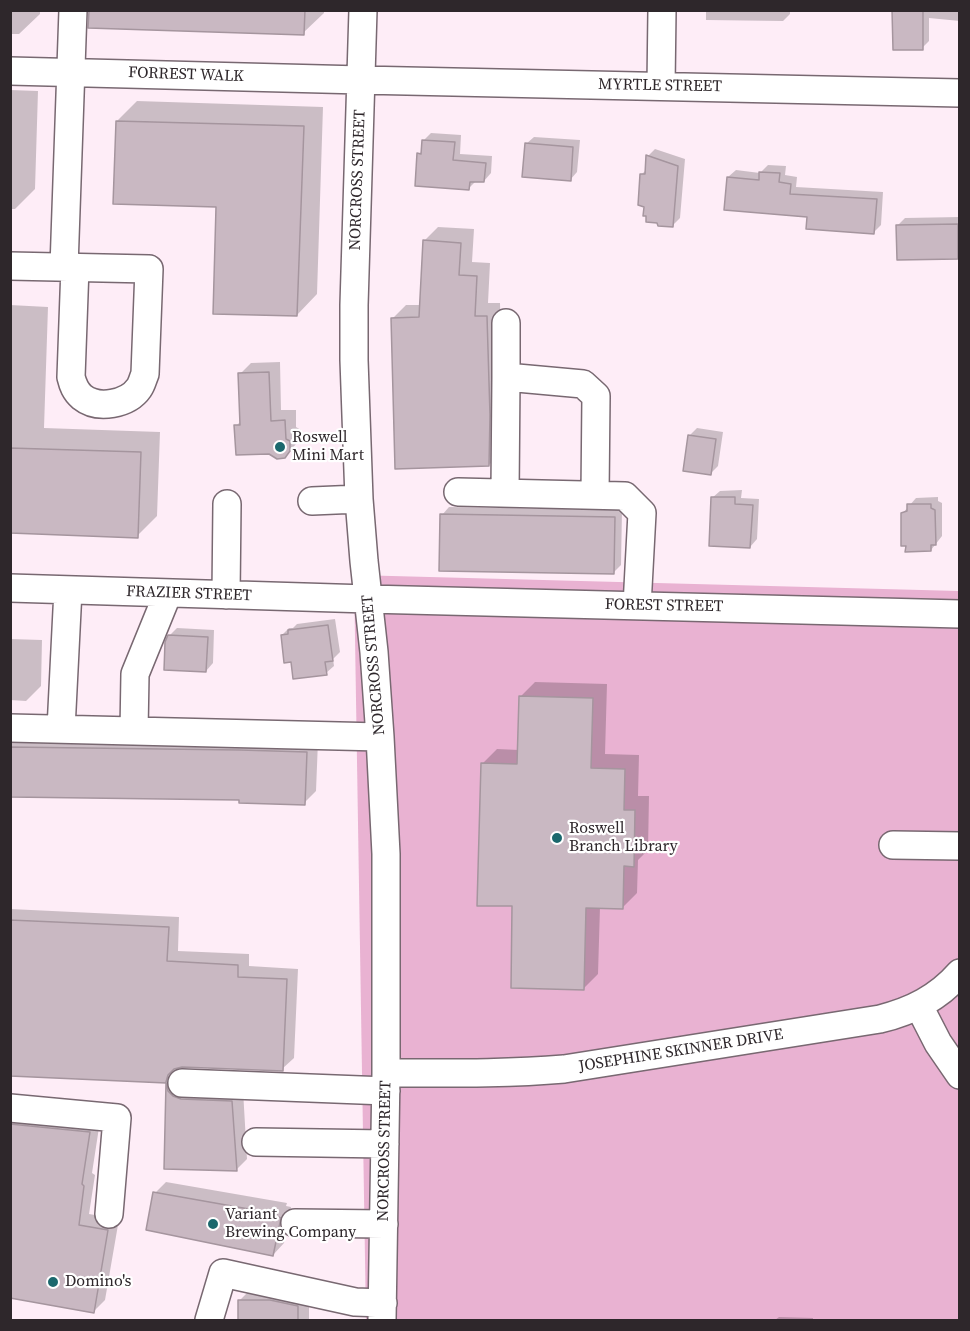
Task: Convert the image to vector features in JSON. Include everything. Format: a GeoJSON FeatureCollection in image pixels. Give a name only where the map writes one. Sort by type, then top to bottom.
{"type":"FeatureCollection","features":[{"type":"Feature","properties":{"kind":"street"},"geometry":{"type":"LineString","coordinates":[[10,266],[70,267],[148,269],[145,374],[139,388],[129,397],[114,404],[98,404],[84,399],[74,388],[71,376],[70,267],[71,72],[73,10]]}},
{"type":"Feature","properties":{"kind":"street","name":"NORCROSS STREET"},"geometry":{"type":"LineString","coordinates":[[363,10],[354,360],[359,499],[374,652],[386,854],[383,1312]]}},
{"type":"Feature","properties":{"kind":"street"},"geometry":{"type":"LineString","coordinates":[[661,86],[662,10]]}},
{"type":"Feature","properties":{"kind":"street","name":"FORREST WALK"},"geometry":{"type":"LineString","coordinates":[[10,71],[361,80]]}},
{"type":"Feature","properties":{"kind":"street","name":"MYRTLE STREET"},"geometry":{"type":"LineString","coordinates":[[361,80],[960,93]]}},
{"type":"Feature","properties":{"kind":"street"},"geometry":{"type":"LineString","coordinates":[[505,493],[506,323]]}},
{"type":"Feature","properties":{"kind":"street"},"geometry":{"type":"LineString","coordinates":[[506,377],[584,384],[596,396],[595,495]]}},
{"type":"Feature","properties":{"kind":"street"},"geometry":{"type":"LineString","coordinates":[[458,492],[625,496],[642,513],[637,606]]}},
{"type":"Feature","properties":{"kind":"street"},"geometry":{"type":"LineString","coordinates":[[312,501],[359,499]]}},
{"type":"Feature","properties":{"kind":"street"},"geometry":{"type":"LineString","coordinates":[[226,595],[227,504]]}},
{"type":"Feature","properties":{"kind":"street","name":"FRAZIER STREET"},"geometry":{"type":"LineString","coordinates":[[10,588],[368,599]]}},
{"type":"Feature","properties":{"kind":"street"},"geometry":{"type":"LineString","coordinates":[[61,729],[68,590]]}},
{"type":"Feature","properties":{"kind":"street"},"geometry":{"type":"LineString","coordinates":[[134,731],[135,674],[168,593]]}},
{"type":"Feature","properties":{"kind":"street","name":"FOREST STREET"},"geometry":{"type":"LineString","coordinates":[[368,599],[960,614]]}},
{"type":"Feature","properties":{"kind":"street"},"geometry":{"type":"LineString","coordinates":[[10,728],[380,737]]}},
{"type":"Feature","properties":{"kind":"street"},"geometry":{"type":"LineString","coordinates":[[893,845],[960,846]]}},
{"type":"Feature","properties":{"kind":"street","name":"JOSEPHINE SKINNER DRIVE"},"geometry":{"type":"LineString","coordinates":[[182,1083],[386,1082],[452,1072],[564,1069],[880,1019],[919,1006],[938,994],[960,973]]}},
{"type":"Feature","properties":{"kind":"street"},"geometry":{"type":"LineString","coordinates":[[919,1006],[938,1043],[960,1075]]}},
{"type":"Feature","properties":{"kind":"street"},"geometry":{"type":"LineString","coordinates":[[10,1108],[117,1118],[109,1214]]}},
{"type":"Feature","properties":{"kind":"street"},"geometry":{"type":"LineString","coordinates":[[256,1142],[385,1144]]}},
{"type":"Feature","properties":{"kind":"street"},"geometry":{"type":"LineString","coordinates":[[294,1223],[384,1224]]}},
{"type":"Feature","properties":{"kind":"street"},"geometry":{"type":"LineString","coordinates":[[209,1320],[223,1273],[327,1308],[355,1302],[383,1312]]}},
{"type":"Feature","properties":{"kind":"shaded area"},"geometry":{"type":"Polygon","coordinates":[[[354,575],[959,591],[959,1320],[366,1320],[354,575]]]}},
{"type":"Feature","properties":{"kind":"building"},"geometry":{"type":"Polygon","coordinates":[[[89,10],[305,10],[304,35],[88,28],[89,10]]]}},
{"type":"Feature","properties":{"kind":"building"},"geometry":{"type":"Polygon","coordinates":[[[892,10],[923,10],[923,50],[893,50],[892,10]]]}},
{"type":"Feature","properties":{"kind":"building"},"geometry":{"type":"Polygon","coordinates":[[[116,121],[304,126],[297,316],[213,314],[216,207],[113,204],[116,121]]]}},
{"type":"Feature","properties":{"kind":"building"},"geometry":{"type":"Polygon","coordinates":[[[422,140],[455,142],[453,160],[486,163],[484,182],[470,182],[469,190],[415,186],[417,153],[421,154],[422,140]]]}},
{"type":"Feature","properties":{"kind":"building"},"geometry":{"type":"Polygon","coordinates":[[[525,143],[573,147],[571,181],[522,177],[525,143]]]}},
{"type":"Feature","properties":{"kind":"building"},"geometry":{"type":"Polygon","coordinates":[[[646,155],[678,166],[673,227],[646,222],[646,216],[643,216],[644,207],[638,205],[640,174],[645,174],[646,155]]]}},
{"type":"Feature","properties":{"kind":"building"},"geometry":{"type":"Polygon","coordinates":[[[759,172],[780,173],[779,182],[791,184],[790,194],[877,199],[874,234],[806,229],[807,217],[724,210],[727,177],[759,180],[759,172]]]}},
{"type":"Feature","properties":{"kind":"building"},"geometry":{"type":"Polygon","coordinates":[[[958,224],[958,259],[897,260],[896,225],[958,224]]]}},
{"type":"Feature","properties":{"kind":"building"},"geometry":{"type":"Polygon","coordinates":[[[423,240],[461,243],[459,275],[477,276],[475,316],[487,316],[489,466],[395,469],[391,318],[419,317],[423,240]]]}},
{"type":"Feature","properties":{"kind":"building"},"geometry":{"type":"Polygon","coordinates":[[[269,372],[271,421],[285,420],[286,439],[290,441],[290,451],[285,458],[277,459],[269,454],[236,455],[234,425],[240,425],[238,373],[269,372]]]}},
{"type":"Feature","properties":{"kind":"building"},"geometry":{"type":"Polygon","coordinates":[[[688,435],[716,439],[711,475],[683,471],[688,435]]]}},
{"type":"Feature","properties":{"kind":"building"},"geometry":{"type":"Polygon","coordinates":[[[10,448],[141,452],[138,538],[10,533],[10,448]]]}},
{"type":"Feature","properties":{"kind":"building"},"geometry":{"type":"Polygon","coordinates":[[[711,497],[735,497],[735,504],[753,505],[750,548],[709,546],[711,497]]]}},
{"type":"Feature","properties":{"kind":"building"},"geometry":{"type":"Polygon","coordinates":[[[907,504],[931,504],[931,508],[935,510],[936,545],[931,545],[931,551],[905,552],[906,546],[901,546],[901,513],[907,511],[907,504]]]}},
{"type":"Feature","properties":{"kind":"building"},"geometry":{"type":"Polygon","coordinates":[[[440,514],[615,517],[614,574],[439,571],[440,514]]]}},
{"type":"Feature","properties":{"kind":"building"},"geometry":{"type":"Polygon","coordinates":[[[328,625],[333,661],[325,662],[327,675],[293,679],[291,662],[284,663],[281,635],[288,634],[288,630],[328,625]]]}},
{"type":"Feature","properties":{"kind":"building"},"geometry":{"type":"Polygon","coordinates":[[[168,635],[208,637],[206,672],[164,670],[165,642],[168,635]]]}},
{"type":"Feature","properties":{"kind":"building","name":"Roswell Branch Library"},"geometry":{"type":"Polygon","coordinates":[[[519,696],[593,698],[591,768],[625,769],[624,810],[635,810],[634,867],[624,866],[623,909],[586,908],[584,990],[511,988],[512,906],[477,906],[481,763],[517,764],[519,696]]]}},
{"type":"Feature","properties":{"kind":"building"},"geometry":{"type":"Polygon","coordinates":[[[10,747],[307,752],[305,805],[239,803],[239,800],[10,797],[10,747]]]}},
{"type":"Feature","properties":{"kind":"building"},"geometry":{"type":"Polygon","coordinates":[[[10,920],[169,927],[167,961],[238,965],[238,977],[287,979],[283,1071],[182,1067],[174,1069],[168,1075],[166,1082],[168,1091],[181,1099],[232,1101],[237,1171],[164,1169],[166,1083],[10,1076],[10,920]]]}},
{"type":"Feature","properties":{"kind":"building"},"geometry":{"type":"Polygon","coordinates":[[[10,1124],[90,1132],[82,1184],[84,1186],[79,1225],[108,1230],[94,1313],[10,1298],[10,1124]]]}},
{"type":"Feature","properties":{"kind":"building","name":"Variant Brewing Company"},"geometry":{"type":"Polygon","coordinates":[[[153,1192],[277,1214],[276,1216],[281,1218],[273,1256],[146,1230],[153,1192]]]}},
{"type":"Feature","properties":{"kind":"building"},"geometry":{"type":"Polygon","coordinates":[[[238,1300],[270,1300],[298,1306],[298,1320],[238,1320],[238,1300]]]}},
{"type":"Feature","properties":{"kind":"place","name":"Roswell Mini Mart"},"geometry":{"type":"Point","coordinates":[280,447]}},
{"type":"Feature","properties":{"kind":"place","name":"Roswell Branch Library"},"geometry":{"type":"Point","coordinates":[557,838]}},
{"type":"Feature","properties":{"kind":"place","name":"Variant Brewing Company"},"geometry":{"type":"Point","coordinates":[213,1224]}},
{"type":"Feature","properties":{"kind":"place","name":"Domino's"},"geometry":{"type":"Point","coordinates":[53,1282]}}]}
